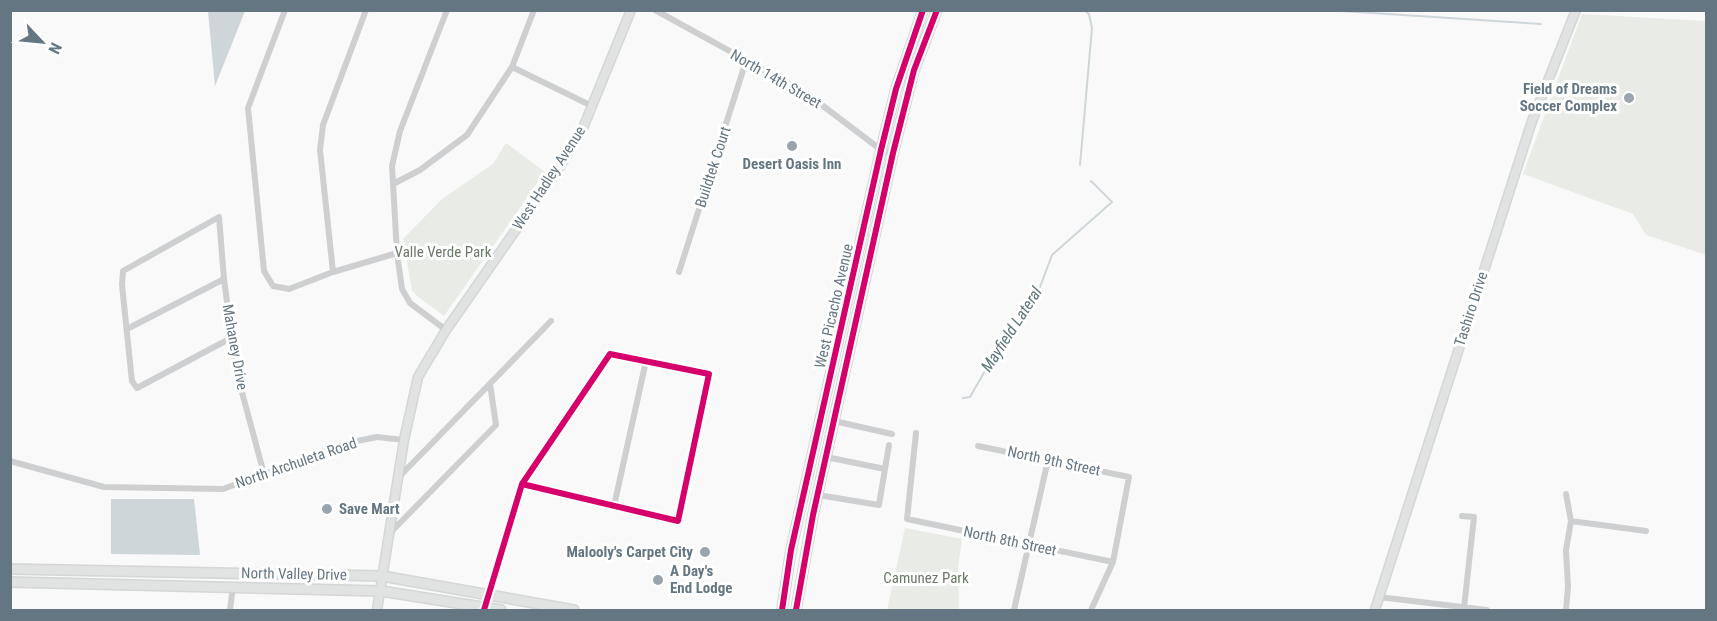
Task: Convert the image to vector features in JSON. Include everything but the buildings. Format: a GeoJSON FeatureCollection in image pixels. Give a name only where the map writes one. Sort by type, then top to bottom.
{"type":"FeatureCollection","features":[{"type":"Feature","properties":{"kind":"main road","name":"West Picacho Avenue"},"geometry":{"type":"LineString","coordinates":[[782,610],[791,550],[881,150],[896,90],[923,10]]}},
{"type":"Feature","properties":{"kind":"main road","name":"West Picacho Avenue"},"geometry":{"type":"LineString","coordinates":[[796,610],[826,457],[893,153],[914,70],[937,10]]}},
{"type":"Feature","properties":{"kind":"main road","name":"North Valley Drive"},"geometry":{"type":"LineString","coordinates":[[10,569],[382,576],[574,610]]}},
{"type":"Feature","properties":{"kind":"main road","name":"North Valley Drive"},"geometry":{"type":"LineString","coordinates":[[10,582],[381,591],[501,610]]}},
{"type":"Feature","properties":{"kind":"street"},"geometry":{"type":"LineString","coordinates":[[285,10],[248,108],[264,271],[273,286],[289,289],[333,272],[397,253]]}},
{"type":"Feature","properties":{"kind":"street"},"geometry":{"type":"LineString","coordinates":[[333,272],[320,150],[323,125],[366,10]]}},
{"type":"Feature","properties":{"kind":"street"},"geometry":{"type":"LineString","coordinates":[[446,330],[410,303],[402,289],[397,253],[392,166],[400,131],[447,10]]}},
{"type":"Feature","properties":{"kind":"street"},"geometry":{"type":"LineString","coordinates":[[393,184],[420,171],[467,135],[512,67],[534,10]]}},
{"type":"Feature","properties":{"kind":"street","name":"West Hadley Avenue"},"geometry":{"type":"LineString","coordinates":[[377,610],[404,440],[418,377],[446,330],[561,165],[583,128],[631,10]]}},
{"type":"Feature","properties":{"kind":"street","name":"North 14th Street"},"geometry":{"type":"LineString","coordinates":[[655,10],[806,93],[881,150],[893,153]]}},
{"type":"Feature","properties":{"kind":"street","name":"Tashiro Drive"},"geometry":{"type":"LineString","coordinates":[[1375,610],[1532,120],[1576,10]]}},
{"type":"Feature","properties":{"kind":"street","name":"Buildtek Court"},"geometry":{"type":"LineString","coordinates":[[679,272],[746,61]]}},
{"type":"Feature","properties":{"kind":"street"},"geometry":{"type":"LineString","coordinates":[[512,67],[592,106]]}},
{"type":"Feature","properties":{"kind":"street","name":"Mahaney Drive"},"geometry":{"type":"LineString","coordinates":[[127,329],[122,285],[123,271],[219,218],[224,279],[236,370],[264,474]]}},
{"type":"Feature","properties":{"kind":"street"},"geometry":{"type":"LineString","coordinates":[[224,279],[127,329],[132,381],[137,388],[231,338]]}},
{"type":"Feature","properties":{"kind":"street"},"geometry":{"type":"LineString","coordinates":[[398,478],[551,321]]}},
{"type":"Feature","properties":{"kind":"street"},"geometry":{"type":"LineString","coordinates":[[484,609],[522,484],[610,354],[709,374],[678,521],[522,484]]}},
{"type":"Feature","properties":{"kind":"street"},"geometry":{"type":"LineString","coordinates":[[614,506],[646,361]]}},
{"type":"Feature","properties":{"kind":"street"},"geometry":{"type":"LineString","coordinates":[[388,535],[496,425],[490,384]]}},
{"type":"Feature","properties":{"kind":"street"},"geometry":{"type":"LineString","coordinates":[[834,421],[892,434]]}},
{"type":"Feature","properties":{"kind":"street","name":"North 8th Street"},"geometry":{"type":"LineString","coordinates":[[916,434],[908,519],[1113,562]]}},
{"type":"Feature","properties":{"kind":"street","name":"North Archuleta Road"},"geometry":{"type":"LineString","coordinates":[[10,461],[104,487],[223,489],[346,443],[377,437],[404,440]]}},
{"type":"Feature","properties":{"kind":"street"},"geometry":{"type":"LineString","coordinates":[[818,495],[879,505],[890,445]]}},
{"type":"Feature","properties":{"kind":"street","name":"North 9th Street"},"geometry":{"type":"LineString","coordinates":[[978,446],[1129,477],[1113,562]]}},
{"type":"Feature","properties":{"kind":"street"},"geometry":{"type":"LineString","coordinates":[[826,457],[885,469]]}},
{"type":"Feature","properties":{"kind":"street"},"geometry":{"type":"LineString","coordinates":[[1014,610],[1048,460]]}},
{"type":"Feature","properties":{"kind":"street"},"geometry":{"type":"LineString","coordinates":[[1566,494],[1571,521],[1566,550],[1568,587],[1566,610]]}},
{"type":"Feature","properties":{"kind":"street"},"geometry":{"type":"LineString","coordinates":[[1462,516],[1474,517],[1464,608]]}},
{"type":"Feature","properties":{"kind":"street"},"geometry":{"type":"LineString","coordinates":[[1571,521],[1646,531]]}},
{"type":"Feature","properties":{"kind":"street"},"geometry":{"type":"LineString","coordinates":[[1091,610],[1113,562]]}},
{"type":"Feature","properties":{"kind":"street"},"geometry":{"type":"LineString","coordinates":[[230,610],[233,586]]}},
{"type":"Feature","properties":{"kind":"street"},"geometry":{"type":"LineString","coordinates":[[1379,597],[1487,610]]}},
{"type":"Feature","properties":{"kind":"green space","name":"Field of Dreams Soccer Complex"},"geometry":{"type":"Polygon","coordinates":[[[1582,14],[1706,21],[1706,255],[1646,235],[1633,214],[1523,174],[1582,14]]]}},
{"type":"Feature","properties":{"kind":"green space","name":"Valle Verde Park"},"geometry":{"type":"Polygon","coordinates":[[[506,143],[545,172],[444,316],[412,290],[403,239],[442,199],[493,164],[506,143]]]}},
{"type":"Feature","properties":{"kind":"green space","name":"Camunez Park"},"geometry":{"type":"Polygon","coordinates":[[[905,528],[962,539],[958,567],[959,610],[887,610],[905,528]]]}},
{"type":"Feature","properties":{"kind":"shaded area"},"geometry":{"type":"Polygon","coordinates":[[[208,11],[245,11],[215,86],[208,11]]]}},
{"type":"Feature","properties":{"kind":"shaded area"},"geometry":{"type":"Polygon","coordinates":[[[111,499],[194,499],[200,555],[111,554],[111,499]]]}},
{"type":"Feature","properties":{"kind":"waterway","name":"Mayfield Lateral"},"geometry":{"type":"LineString","coordinates":[[1080,165],[1092,28],[1089,14],[1084,10]]}},
{"type":"Feature","properties":{"kind":"waterway"},"geometry":{"type":"LineString","coordinates":[[1326,10],[1541,24]]}},
{"type":"Feature","properties":{"kind":"waterway","name":"Mayfield Lateral"},"geometry":{"type":"LineString","coordinates":[[963,398],[970,397],[994,350],[1037,295],[1052,255],[1112,202],[1091,181]]}},
{"type":"Feature","properties":{"kind":"cycle path"},"geometry":{"type":"LineString","coordinates":[[782,610],[791,550],[881,150],[896,89],[923,10]]}},
{"type":"Feature","properties":{"kind":"cycle path"},"geometry":{"type":"LineString","coordinates":[[796,610],[813,515],[893,153],[914,70],[937,10]]}},
{"type":"Feature","properties":{"kind":"cycle path"},"geometry":{"type":"LineString","coordinates":[[484,610],[522,484],[610,354],[709,374],[678,521],[522,484]]}},
{"type":"Feature","properties":{"kind":"place","name":"Field of Dreams Soccer Complex"},"geometry":{"type":"Point","coordinates":[1629,98]}},
{"type":"Feature","properties":{"kind":"place","name":"Desert Oasis Inn"},"geometry":{"type":"Point","coordinates":[792,146]}},
{"type":"Feature","properties":{"kind":"place","name":"Save Mart"},"geometry":{"type":"Point","coordinates":[327,509]}},
{"type":"Feature","properties":{"kind":"place","name":"Malooly's Carpet City"},"geometry":{"type":"Point","coordinates":[705,552]}},
{"type":"Feature","properties":{"kind":"place","name":"A Day's End Lodge"},"geometry":{"type":"Point","coordinates":[658,580]}}]}
